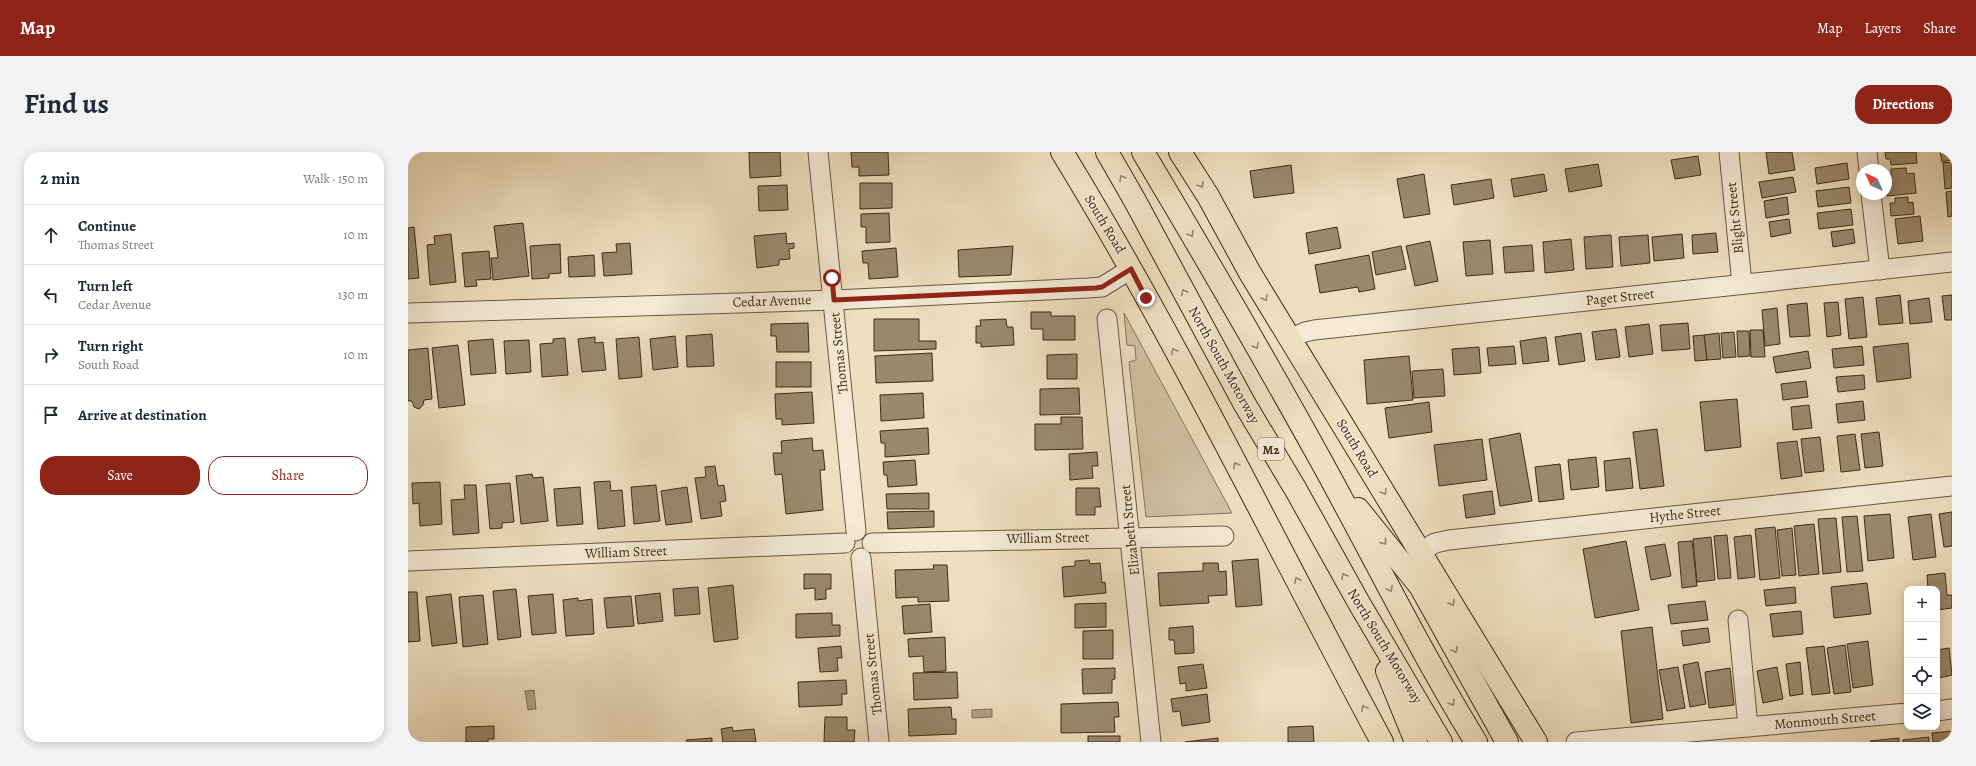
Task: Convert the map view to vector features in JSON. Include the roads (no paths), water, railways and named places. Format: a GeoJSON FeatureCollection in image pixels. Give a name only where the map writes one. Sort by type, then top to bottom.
{"type":"FeatureCollection","features":[{"type":"Feature","properties":{"kind":"main road","name":"South Road"},"geometry":{"type":"LineString","coordinates":[[1062,152],[1112,234],[1131,269],[1262,512],[1382,742]]}},
{"type":"Feature","properties":{"kind":"main road","name":"North South Motorway"},"geometry":{"type":"LineString","coordinates":[[1107,152],[1244,403],[1296,490],[1359,603],[1441,742]]}},
{"type":"Feature","properties":{"kind":"main road","name":"North South Motorway"},"geometry":{"type":"LineString","coordinates":[[1143,152],[1325,468],[1444,690],[1476,742]]}},
{"type":"Feature","properties":{"kind":"main road","name":"South Road"},"geometry":{"type":"LineString","coordinates":[[1180,152],[1208,196],[1250,273],[1536,742]]}},
{"type":"Feature","properties":{"kind":"main road"},"geometry":{"type":"LineString","coordinates":[[1325,468],[1420,586],[1507,742]]}},
{"type":"Feature","properties":{"kind":"main road"},"geometry":{"type":"LineString","coordinates":[[1359,603],[1416,742]]}},
{"type":"Feature","properties":{"kind":"street","name":"Thomas Street"},"geometry":{"type":"LineString","coordinates":[[818,152],[834,300],[850,537]]}},
{"type":"Feature","properties":{"kind":"street","name":"Blight Street"},"geometry":{"type":"LineString","coordinates":[[1729,152],[1742,284]]}},
{"type":"Feature","properties":{"kind":"street"},"geometry":{"type":"LineString","coordinates":[[1867,152],[1868,164]]}},
{"type":"Feature","properties":{"kind":"street"},"geometry":{"type":"LineString","coordinates":[[1873,200],[1880,270]]}},
{"type":"Feature","properties":{"kind":"street","name":"Paget Street"},"geometry":{"type":"LineString","coordinates":[[1290,339],[1304,332],[1314,330],[1952,262]]}},
{"type":"Feature","properties":{"kind":"street","name":"Cedar Avenue"},"geometry":{"type":"LineString","coordinates":[[408,313],[834,300],[1096,288],[1102,287],[1131,269]]}},
{"type":"Feature","properties":{"kind":"street","name":"Elizabeth Street"},"geometry":{"type":"LineString","coordinates":[[1107,319],[1151,742]]}},
{"type":"Feature","properties":{"kind":"street","name":"Hythe Street"},"geometry":{"type":"LineString","coordinates":[[1420,552],[1435,543],[1449,540],[1952,486]]}},
{"type":"Feature","properties":{"kind":"street"},"geometry":{"type":"LineString","coordinates":[[865,532],[871,538],[872,543],[869,554],[861,558],[851,556],[848,552],[850,537],[865,532]]}},
{"type":"Feature","properties":{"kind":"street","name":"William Street"},"geometry":{"type":"LineString","coordinates":[[872,543],[1224,536]]}},
{"type":"Feature","properties":{"kind":"street","name":"William Street"},"geometry":{"type":"LineString","coordinates":[[408,561],[850,537]]}},
{"type":"Feature","properties":{"kind":"street","name":"Thomas Street"},"geometry":{"type":"LineString","coordinates":[[861,558],[879,742]]}},
{"type":"Feature","properties":{"kind":"street"},"geometry":{"type":"LineString","coordinates":[[1738,620],[1748,727]]}},
{"type":"Feature","properties":{"kind":"street"},"geometry":{"type":"LineString","coordinates":[[1940,711],[1952,709]]}},
{"type":"Feature","properties":{"kind":"street","name":"Monmouth Street"},"geometry":{"type":"LineString","coordinates":[[1576,742],[1904,713]]}}]}
